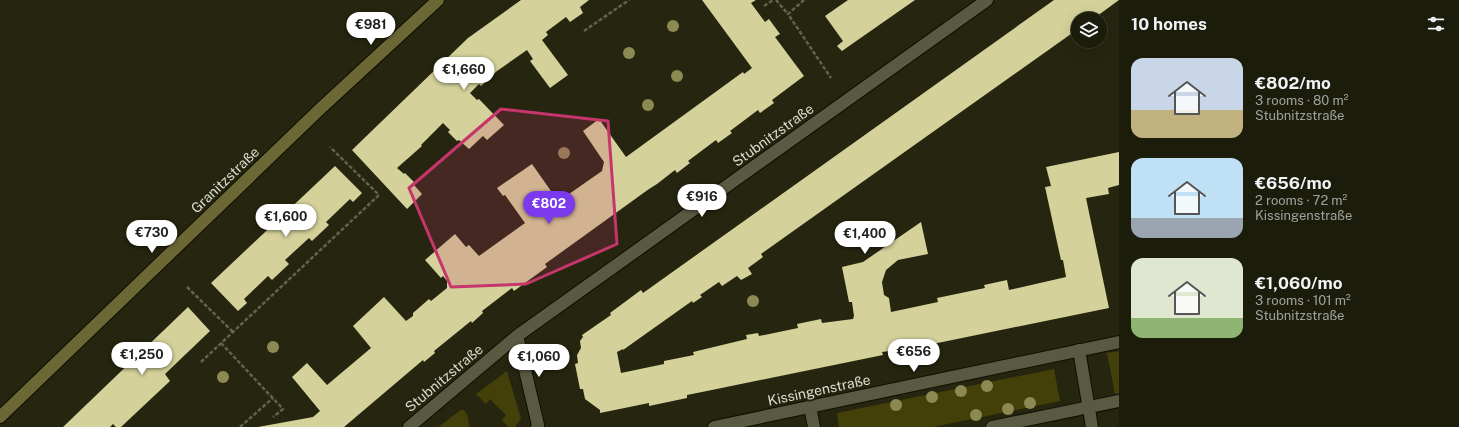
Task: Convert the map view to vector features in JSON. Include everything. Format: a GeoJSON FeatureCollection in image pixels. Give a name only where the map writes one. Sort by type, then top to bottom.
{"type":"FeatureCollection","features":[{"type":"Feature","properties":{"kind":"main road","name":"Granitzstraße"},"geometry":{"type":"LineString","coordinates":[[0,417],[315,115],[438,0]]}},
{"type":"Feature","properties":{"kind":"street","name":"Stubnitzstraße"},"geometry":{"type":"LineString","coordinates":[[409,427],[517,336],[987,0]]}},
{"type":"Feature","properties":{"kind":"street"},"geometry":{"type":"LineString","coordinates":[[517,336],[538,425],[537,427]]}},
{"type":"Feature","properties":{"kind":"street","name":"Kissingenstraße"},"geometry":{"type":"LineString","coordinates":[[714,427],[1119,342]]}},
{"type":"Feature","properties":{"kind":"street"},"geometry":{"type":"LineString","coordinates":[[1079,350],[1092,427]]}},
{"type":"Feature","properties":{"kind":"street"},"geometry":{"type":"LineString","coordinates":[[992,427],[1119,401]]}},
{"type":"Feature","properties":{"kind":"street"},"geometry":{"type":"LineString","coordinates":[[810,407],[814,427]]}},
{"type":"Feature","properties":{"kind":"path"},"geometry":{"type":"LineString","coordinates":[[584,31],[630,0]]}},
{"type":"Feature","properties":{"kind":"path"},"geometry":{"type":"LineString","coordinates":[[764,6],[774,0],[788,14],[831,78]]}},
{"type":"Feature","properties":{"kind":"path"},"geometry":{"type":"LineString","coordinates":[[788,14],[804,0]]}},
{"type":"Feature","properties":{"kind":"path"},"geometry":{"type":"LineString","coordinates":[[201,362],[379,195],[330,147]]}},
{"type":"Feature","properties":{"kind":"path"},"geometry":{"type":"LineString","coordinates":[[187,287],[233,332]]}},
{"type":"Feature","properties":{"kind":"path"},"geometry":{"type":"LineString","coordinates":[[221,343],[283,409],[273,418]]}},
{"type":"Feature","properties":{"kind":"path"},"geometry":{"type":"LineString","coordinates":[[240,427],[273,398]]}},
{"type":"Feature","properties":{"kind":"highlighted area"},"geometry":{"type":"Polygon","coordinates":[[[501,109],[608,121],[617,244],[526,284],[451,287],[409,188],[501,109]]]}},
{"type":"Feature","properties":{"kind":"shaded area"},"geometry":{"type":"Polygon","coordinates":[[[1119,351],[1119,393],[1115,394],[1107,353],[1119,351]]]}},
{"type":"Feature","properties":{"kind":"shaded area"},"geometry":{"type":"Polygon","coordinates":[[[1054,369],[1060,401],[933,427],[839,427],[837,413],[1054,369]]]}},
{"type":"Feature","properties":{"kind":"shaded area"},"geometry":{"type":"Polygon","coordinates":[[[507,371],[521,419],[515,427],[509,427],[502,420],[506,415],[490,399],[486,404],[476,394],[507,371]]]}},
{"type":"Feature","properties":{"kind":"shaded area"},"geometry":{"type":"Polygon","coordinates":[[[461,410],[464,410],[468,416],[469,427],[438,427],[461,410]]]}},
{"type":"Feature","properties":{"kind":"building"},"geometry":{"type":"Polygon","coordinates":[[[521,0],[589,0],[580,7],[583,13],[570,22],[566,17],[546,32],[548,35],[542,40],[568,75],[550,88],[530,61],[533,59],[527,50],[497,71],[481,86],[479,84],[470,93],[477,100],[479,99],[504,125],[487,140],[483,136],[469,149],[459,140],[457,141],[448,132],[450,130],[443,123],[421,145],[422,146],[397,168],[404,174],[405,173],[415,183],[413,184],[422,194],[407,209],[352,150],[468,38],[521,0]]]}},
{"type":"Feature","properties":{"kind":"building"},"geometry":{"type":"Polygon","coordinates":[[[702,0],[756,0],[751,3],[765,22],[769,19],[780,34],[775,37],[804,76],[772,100],[774,103],[760,113],[758,110],[730,131],[732,133],[718,143],[716,140],[688,161],[690,163],[677,173],[675,170],[545,264],[547,267],[514,291],[512,288],[482,311],[483,313],[472,323],[471,321],[434,351],[435,353],[424,362],[423,360],[344,427],[258,427],[313,417],[320,411],[292,377],[307,363],[327,385],[371,348],[353,326],[384,297],[406,321],[413,316],[413,313],[429,299],[431,301],[447,288],[447,281],[443,276],[441,278],[425,260],[455,234],[466,247],[469,245],[479,256],[525,223],[505,195],[503,196],[497,188],[532,164],[558,201],[564,202],[571,197],[569,194],[602,171],[604,162],[583,131],[599,119],[626,157],[743,72],[744,74],[752,68],[702,0]]]}},
{"type":"Feature","properties":{"kind":"building"},"geometry":{"type":"Polygon","coordinates":[[[848,0],[915,0],[842,51],[837,46],[843,41],[825,16],[848,0]]]}},
{"type":"Feature","properties":{"kind":"building"},"geometry":{"type":"Polygon","coordinates":[[[1054,0],[1119,0],[1103,12],[1071,12],[1071,34],[761,254],[763,257],[748,268],[752,274],[741,280],[737,276],[722,286],[719,282],[700,295],[702,297],[693,303],[692,301],[623,350],[617,352],[621,373],[664,364],[664,361],[694,355],[693,352],[747,339],[746,335],[758,333],[759,336],[798,328],[797,324],[821,319],[822,323],[853,319],[852,302],[849,302],[842,267],[863,262],[921,222],[928,254],[898,260],[886,270],[882,282],[884,295],[889,298],[891,312],[938,302],[937,298],[985,288],[984,285],[1007,280],[1009,290],[1066,277],[1045,187],[1051,186],[1046,167],[1119,152],[1119,185],[1108,188],[1109,194],[1086,198],[1109,308],[923,346],[923,349],[909,352],[908,350],[898,352],[897,350],[882,352],[883,355],[687,395],[687,398],[649,406],[649,403],[600,413],[600,410],[585,399],[583,389],[580,389],[575,364],[578,363],[577,355],[581,348],[580,341],[583,337],[582,335],[611,315],[610,313],[641,290],[643,293],[1054,0]]]}},
{"type":"Feature","properties":{"kind":"building"},"geometry":{"type":"Polygon","coordinates":[[[335,166],[362,193],[353,202],[350,199],[326,222],[329,225],[312,241],[309,238],[285,260],[289,264],[272,280],[268,276],[244,299],[247,303],[238,311],[211,283],[335,166]]]}},
{"type":"Feature","properties":{"kind":"building"},"geometry":{"type":"Polygon","coordinates":[[[188,307],[210,331],[165,374],[170,381],[121,427],[116,427],[113,424],[110,427],[63,427],[188,307]]]}}]}
